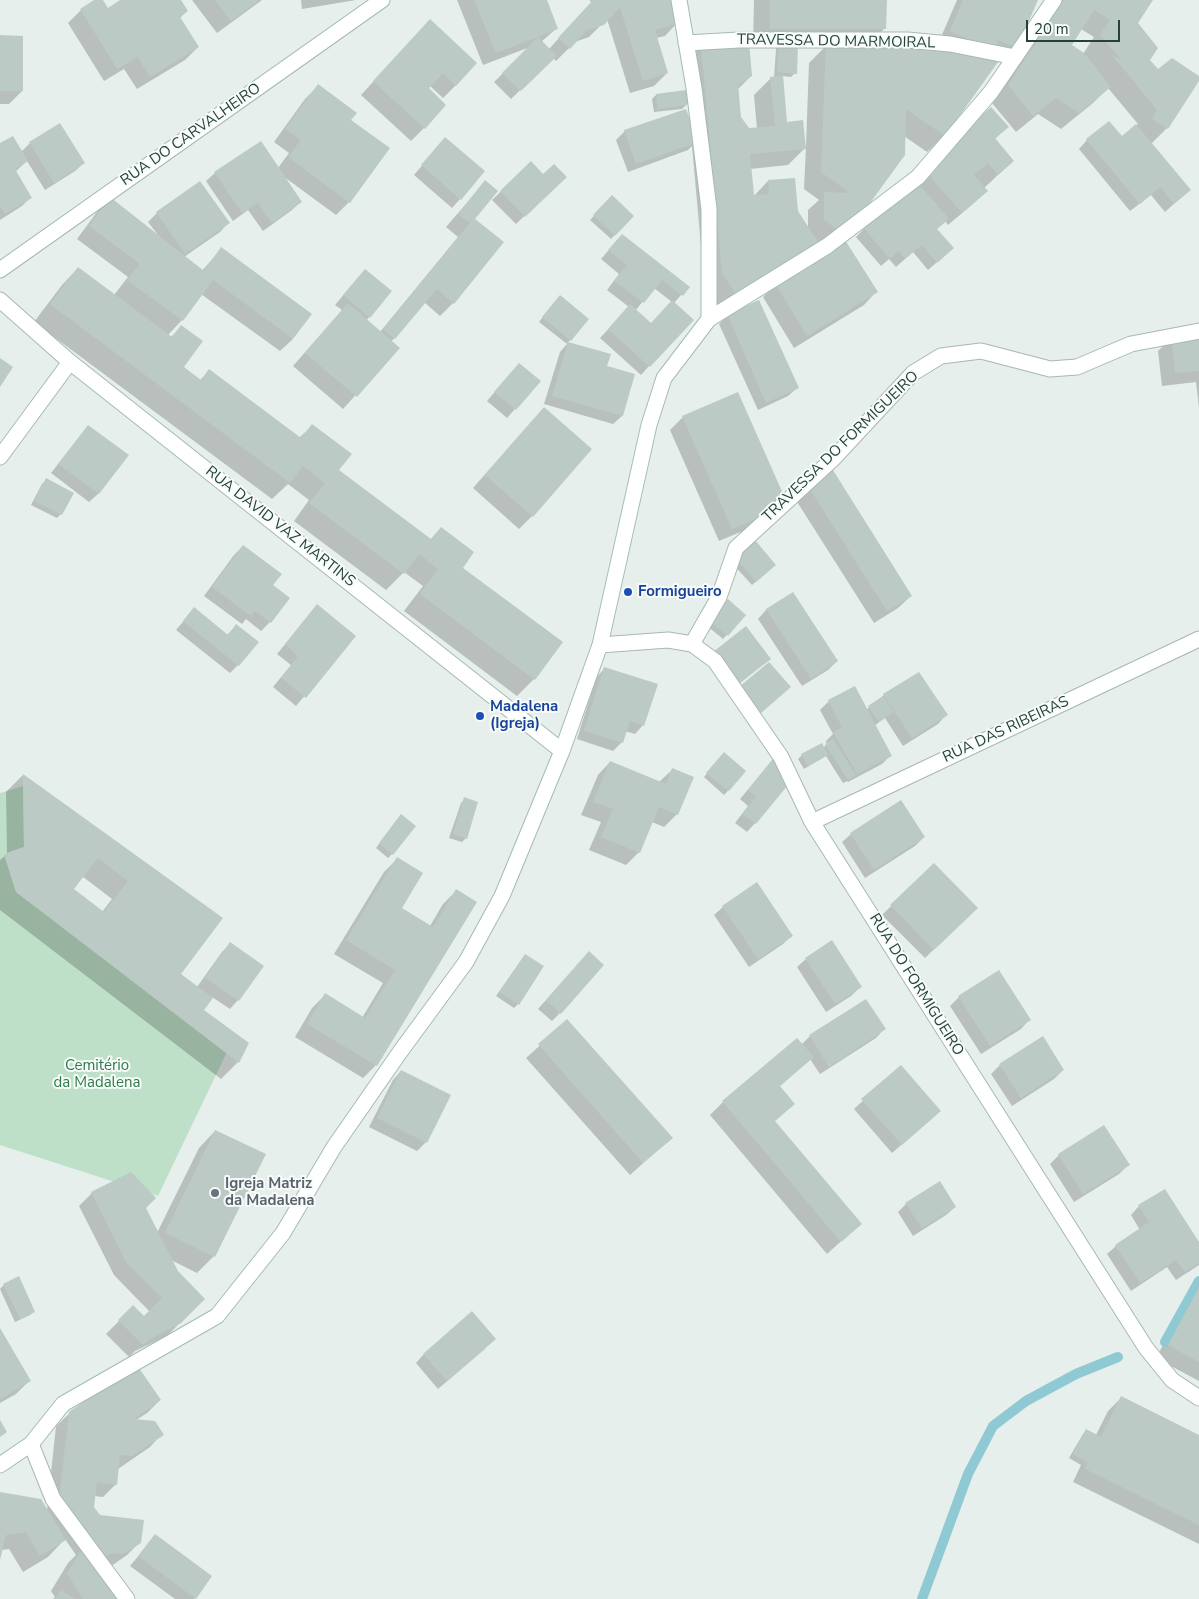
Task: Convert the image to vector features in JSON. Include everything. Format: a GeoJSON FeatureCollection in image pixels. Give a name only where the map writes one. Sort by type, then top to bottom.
{"type":"FeatureCollection","features":[{"type":"Feature","properties":{"kind":"street","name":"RUA DO CARVALHEIRO"},"geometry":{"type":"LineString","coordinates":[[0,270],[382,0]]}},
{"type":"Feature","properties":{"kind":"street"},"geometry":{"type":"LineString","coordinates":[[679,0],[694,88],[709,209],[709,319]]}},
{"type":"Feature","properties":{"kind":"street"},"geometry":{"type":"LineString","coordinates":[[0,1465],[31,1444],[63,1404],[218,1316],[283,1233],[334,1147],[466,962],[502,896],[562,751],[600,645],[649,425],[664,378],[709,319],[827,246],[918,177],[991,92],[1054,0]]}},
{"type":"Feature","properties":{"kind":"street","name":"TRAVESSA DO MARMOIRAL"},"geometry":{"type":"LineString","coordinates":[[686,43],[739,40],[907,40],[950,44],[1015,57]]}},
{"type":"Feature","properties":{"kind":"street","name":"RUA DAVID VAZ MARTINS"},"geometry":{"type":"LineString","coordinates":[[0,300],[70,362],[562,751]]}},
{"type":"Feature","properties":{"kind":"street","name":"TRAVESSA DO FORMIGUEIRO"},"geometry":{"type":"LineString","coordinates":[[692,644],[719,597],[736,548],[834,458],[913,373],[941,356],[981,351],[1050,368],[1077,367],[1131,344],[1199,331]]}},
{"type":"Feature","properties":{"kind":"street"},"geometry":{"type":"LineString","coordinates":[[0,457],[70,362]]}},
{"type":"Feature","properties":{"kind":"street","name":"RUA DAS RIBEIRAS"},"geometry":{"type":"LineString","coordinates":[[812,822],[1199,639]]}},
{"type":"Feature","properties":{"kind":"street","name":"RUA DO FORMIGUEIRO"},"geometry":{"type":"LineString","coordinates":[[600,645],[668,640],[692,644],[715,661],[781,756],[812,822],[1146,1348],[1172,1380],[1199,1398]]}},
{"type":"Feature","properties":{"kind":"street"},"geometry":{"type":"LineString","coordinates":[[31,1444],[53,1499],[127,1599]]}},
{"type":"Feature","properties":{"kind":"green space","name":"Cemitério da Madalena"},"geometry":{"type":"Polygon","coordinates":[[[23,786],[24,847],[4,854],[16,892],[227,1052],[158,1196],[0,1145],[0,793],[23,786]]]}},
{"type":"Feature","properties":{"kind":"building"},"geometry":{"type":"Polygon","coordinates":[[[94,0],[103,0],[108,8],[120,0],[181,0],[188,11],[180,17],[199,47],[150,77],[138,57],[117,69],[80,9],[94,0]]]}},
{"type":"Feature","properties":{"kind":"building"},"geometry":{"type":"Polygon","coordinates":[[[215,0],[259,0],[231,21],[215,0]]]}},
{"type":"Feature","properties":{"kind":"building"},"geometry":{"type":"Polygon","coordinates":[[[474,0],[547,0],[558,29],[496,53],[474,0]]]}},
{"type":"Feature","properties":{"kind":"building"},"geometry":{"type":"Polygon","coordinates":[[[593,0],[672,0],[679,23],[655,30],[668,73],[643,81],[620,7],[604,25],[587,30],[570,49],[558,38],[593,0]]]}},
{"type":"Feature","properties":{"kind":"building"},"geometry":{"type":"Polygon","coordinates":[[[770,0],[887,0],[886,29],[770,29],[770,0]]]}},
{"type":"Feature","properties":{"kind":"building"},"geometry":{"type":"Polygon","coordinates":[[[963,0],[1038,0],[1017,48],[998,40],[994,50],[950,31],[963,0]]]}},
{"type":"Feature","properties":{"kind":"building"},"geometry":{"type":"Polygon","coordinates":[[[1064,0],[1153,0],[1138,23],[1158,48],[1150,60],[1158,69],[1172,58],[1199,76],[1199,81],[1168,129],[1152,119],[1157,110],[1112,55],[1122,61],[1100,35],[1110,20],[1094,10],[1072,45],[1084,53],[1111,87],[1079,113],[1056,98],[1033,116],[1008,85],[1064,0]]]}},
{"type":"Feature","properties":{"kind":"building"},"geometry":{"type":"Polygon","coordinates":[[[430,19],[477,63],[456,86],[443,73],[429,88],[446,105],[425,129],[373,81],[430,19]]]}},
{"type":"Feature","properties":{"kind":"building"},"geometry":{"type":"Polygon","coordinates":[[[0,35],[23,36],[23,91],[0,91],[0,35]]]}},
{"type":"Feature","properties":{"kind":"building"},"geometry":{"type":"Polygon","coordinates":[[[538,37],[557,56],[521,91],[502,73],[538,37]]]}},
{"type":"Feature","properties":{"kind":"building"},"geometry":{"type":"Polygon","coordinates":[[[749,42],[752,76],[738,85],[741,117],[749,128],[775,126],[770,77],[783,75],[787,122],[803,120],[806,149],[750,154],[754,195],[769,194],[768,180],[795,178],[798,211],[818,242],[737,296],[722,273],[701,46],[749,42]]]}},
{"type":"Feature","properties":{"kind":"building"},"geometry":{"type":"Polygon","coordinates":[[[779,43],[798,44],[797,74],[777,72],[779,43]]]}},
{"type":"Feature","properties":{"kind":"building"},"geometry":{"type":"Polygon","coordinates":[[[826,45],[1006,51],[945,136],[906,109],[905,155],[846,236],[824,220],[824,192],[850,193],[821,172],[826,45]]]}},
{"type":"Feature","properties":{"kind":"building"},"geometry":{"type":"Polygon","coordinates":[[[318,84],[357,113],[351,120],[390,148],[350,203],[288,157],[301,140],[285,129],[318,84]]]}},
{"type":"Feature","properties":{"kind":"building"},"geometry":{"type":"Polygon","coordinates":[[[686,90],[687,105],[658,109],[656,94],[686,90]]]}},
{"type":"Feature","properties":{"kind":"building"},"geometry":{"type":"Polygon","coordinates":[[[991,107],[1009,127],[995,138],[1014,161],[998,175],[988,163],[974,175],[988,191],[962,213],[922,167],[991,107]]]}},
{"type":"Feature","properties":{"kind":"building"},"geometry":{"type":"Polygon","coordinates":[[[686,109],[698,142],[636,164],[624,130],[686,109]]]}},
{"type":"Feature","properties":{"kind":"building"},"geometry":{"type":"Polygon","coordinates":[[[1109,121],[1122,136],[1136,124],[1191,190],[1174,204],[1160,187],[1140,204],[1086,139],[1109,121]]]}},
{"type":"Feature","properties":{"kind":"building"},"geometry":{"type":"Polygon","coordinates":[[[60,123],[85,163],[54,183],[29,142],[60,123]]]}},
{"type":"Feature","properties":{"kind":"building"},"geometry":{"type":"Polygon","coordinates":[[[13,136],[28,161],[15,169],[32,198],[5,214],[0,206],[0,143],[13,136]]]}},
{"type":"Feature","properties":{"kind":"building"},"geometry":{"type":"Polygon","coordinates":[[[445,137],[485,171],[461,200],[421,165],[445,137]]]}},
{"type":"Feature","properties":{"kind":"building"},"geometry":{"type":"Polygon","coordinates":[[[261,141],[302,202],[272,223],[258,203],[242,213],[214,172],[261,141]]]}},
{"type":"Feature","properties":{"kind":"building"},"geometry":{"type":"Polygon","coordinates":[[[531,161],[543,174],[554,164],[567,177],[525,217],[500,191],[531,161]]]}},
{"type":"Feature","properties":{"kind":"building"},"geometry":{"type":"Polygon","coordinates":[[[485,180],[498,191],[475,219],[504,242],[454,304],[437,289],[395,339],[383,329],[470,223],[458,214],[485,180]]]}},
{"type":"Feature","properties":{"kind":"building"},"geometry":{"type":"Polygon","coordinates":[[[200,181],[230,223],[185,254],[156,212],[200,181]]]}},
{"type":"Feature","properties":{"kind":"building"},"geometry":{"type":"Polygon","coordinates":[[[917,182],[949,219],[937,229],[954,248],[937,263],[922,245],[905,259],[898,251],[890,259],[863,227],[917,182]]]}},
{"type":"Feature","properties":{"kind":"building"},"geometry":{"type":"Polygon","coordinates":[[[612,195],[634,216],[615,236],[593,215],[612,195]]]}},
{"type":"Feature","properties":{"kind":"building"},"geometry":{"type":"Polygon","coordinates":[[[110,197],[204,271],[221,247],[312,314],[293,339],[213,280],[183,321],[127,280],[140,264],[89,226],[110,197]]]}},
{"type":"Feature","properties":{"kind":"building"},"geometry":{"type":"Polygon","coordinates":[[[622,234],[690,287],[683,296],[662,280],[644,303],[614,281],[627,265],[608,250],[622,234]]]}},
{"type":"Feature","properties":{"kind":"building"},"geometry":{"type":"Polygon","coordinates":[[[845,240],[878,292],[807,336],[775,283],[845,240]]]}},
{"type":"Feature","properties":{"kind":"building"},"geometry":{"type":"Polygon","coordinates":[[[78,267],[172,337],[181,325],[203,341],[184,367],[201,380],[209,369],[301,438],[312,424],[352,454],[339,470],[431,539],[441,527],[474,552],[463,568],[563,642],[535,680],[420,594],[438,569],[419,554],[404,574],[309,503],[325,483],[303,466],[290,483],[50,304],[78,267]]]}},
{"type":"Feature","properties":{"kind":"building"},"geometry":{"type":"Polygon","coordinates":[[[365,269],[392,291],[370,318],[343,295],[365,269]]]}},
{"type":"Feature","properties":{"kind":"building"},"geometry":{"type":"Polygon","coordinates":[[[560,295],[589,319],[571,341],[542,317],[560,295]]]}},
{"type":"Feature","properties":{"kind":"building"},"geometry":{"type":"Polygon","coordinates":[[[672,300],[694,320],[650,367],[608,329],[630,304],[651,323],[672,300]]]}},
{"type":"Feature","properties":{"kind":"building"},"geometry":{"type":"Polygon","coordinates":[[[759,300],[799,388],[766,403],[727,314],[759,300]]]}},
{"type":"Feature","properties":{"kind":"building"},"geometry":{"type":"Polygon","coordinates":[[[348,303],[400,348],[357,397],[305,353],[348,303]]]}},
{"type":"Feature","properties":{"kind":"building"},"geometry":{"type":"Polygon","coordinates":[[[1199,334],[1199,371],[1175,373],[1171,337],[1199,334]]]}},
{"type":"Feature","properties":{"kind":"building"},"geometry":{"type":"Polygon","coordinates":[[[568,342],[611,354],[607,366],[635,374],[623,416],[552,396],[568,342]]]}},
{"type":"Feature","properties":{"kind":"building"},"geometry":{"type":"Polygon","coordinates":[[[0,358],[13,367],[0,387],[0,358]]]}},
{"type":"Feature","properties":{"kind":"building"},"geometry":{"type":"Polygon","coordinates":[[[519,363],[541,381],[516,410],[494,392],[519,363]]]}},
{"type":"Feature","properties":{"kind":"building"},"geometry":{"type":"Polygon","coordinates":[[[738,392],[788,505],[732,529],[682,416],[738,392]]]}},
{"type":"Feature","properties":{"kind":"building"},"geometry":{"type":"Polygon","coordinates":[[[544,407],[592,449],[533,517],[485,475],[544,407]]]}},
{"type":"Feature","properties":{"kind":"building"},"geometry":{"type":"Polygon","coordinates":[[[88,425],[129,455],[99,494],[58,464],[88,425]]]}},
{"type":"Feature","properties":{"kind":"building"},"geometry":{"type":"Polygon","coordinates":[[[831,467],[912,596],[887,611],[806,483],[831,467]]]}},
{"type":"Feature","properties":{"kind":"building"},"geometry":{"type":"Polygon","coordinates":[[[46,478],[74,493],[62,515],[34,501],[46,478]]]}},
{"type":"Feature","properties":{"kind":"building"},"geometry":{"type":"Polygon","coordinates":[[[755,540],[776,565],[756,582],[735,557],[755,540]]]}},
{"type":"Feature","properties":{"kind":"building"},"geometry":{"type":"Polygon","coordinates":[[[243,545],[282,574],[273,585],[290,598],[271,623],[255,611],[251,616],[212,587],[243,545]]]}},
{"type":"Feature","properties":{"kind":"building"},"geometry":{"type":"Polygon","coordinates":[[[793,592],[838,661],[811,679],[766,609],[793,592]]]}},
{"type":"Feature","properties":{"kind":"building"},"geometry":{"type":"Polygon","coordinates":[[[728,599],[746,615],[728,636],[709,621],[728,599]]]}},
{"type":"Feature","properties":{"kind":"building"},"geometry":{"type":"Polygon","coordinates":[[[317,604],[356,636],[306,698],[281,678],[298,656],[285,644],[317,604]]]}},
{"type":"Feature","properties":{"kind":"building"},"geometry":{"type":"Polygon","coordinates":[[[194,607],[228,635],[236,624],[259,642],[239,666],[183,621],[194,607]]]}},
{"type":"Feature","properties":{"kind":"building"},"geometry":{"type":"Polygon","coordinates":[[[746,626],[771,659],[738,684],[713,652],[746,626]]]}},
{"type":"Feature","properties":{"kind":"building"},"geometry":{"type":"Polygon","coordinates":[[[769,662],[791,687],[761,713],[739,687],[769,662]]]}},
{"type":"Feature","properties":{"kind":"building"},"geometry":{"type":"Polygon","coordinates":[[[604,667],[658,684],[644,726],[630,721],[623,743],[584,731],[604,667]]]}},
{"type":"Feature","properties":{"kind":"building"},"geometry":{"type":"Polygon","coordinates":[[[919,672],[948,715],[912,738],[883,694],[919,672]]]}},
{"type":"Feature","properties":{"kind":"building"},"geometry":{"type":"Polygon","coordinates":[[[855,686],[892,756],[857,774],[833,732],[842,727],[828,700],[855,686]]]}},
{"type":"Feature","properties":{"kind":"building"},"geometry":{"type":"Polygon","coordinates":[[[883,696],[894,712],[879,722],[868,706],[883,696]]]}},
{"type":"Feature","properties":{"kind":"building"},"geometry":{"type":"Polygon","coordinates":[[[833,739],[856,775],[848,780],[825,744],[833,739]]]}},
{"type":"Feature","properties":{"kind":"building"},"geometry":{"type":"Polygon","coordinates":[[[822,743],[828,755],[808,766],[801,754],[822,743]]]}},
{"type":"Feature","properties":{"kind":"building"},"geometry":{"type":"Polygon","coordinates":[[[724,752],[746,771],[729,791],[706,773],[724,752]]]}},
{"type":"Feature","properties":{"kind":"building"},"geometry":{"type":"Polygon","coordinates":[[[775,756],[797,774],[756,824],[742,814],[756,797],[748,790],[775,756]]]}},
{"type":"Feature","properties":{"kind":"building"},"geometry":{"type":"Polygon","coordinates":[[[610,761],[666,784],[672,768],[694,777],[678,815],[659,807],[640,853],[601,837],[613,809],[593,802],[610,761]]]}},
{"type":"Feature","properties":{"kind":"building"},"geometry":{"type":"Polygon","coordinates":[[[23,774],[223,918],[181,974],[213,998],[204,1010],[249,1043],[239,1063],[16,892],[4,854],[24,847],[23,774]],[[98,858],[74,889],[104,912],[128,881],[98,858]]]}},
{"type":"Feature","properties":{"kind":"building"},"geometry":{"type":"Polygon","coordinates":[[[464,797],[478,802],[467,839],[453,834],[464,797]]]}},
{"type":"Feature","properties":{"kind":"building"},"geometry":{"type":"Polygon","coordinates":[[[901,800],[925,837],[874,870],[850,833],[901,800]]]}},
{"type":"Feature","properties":{"kind":"building"},"geometry":{"type":"Polygon","coordinates":[[[401,814],[416,826],[393,855],[379,843],[401,814]]]}},
{"type":"Feature","properties":{"kind":"building"},"geometry":{"type":"Polygon","coordinates":[[[397,857],[423,873],[402,908],[433,927],[456,889],[477,902],[377,1066],[307,1024],[325,993],[365,1018],[395,970],[346,940],[397,857]]]}},
{"type":"Feature","properties":{"kind":"building"},"geometry":{"type":"Polygon","coordinates":[[[934,863],[978,908],[934,950],[890,905],[934,863]]]}},
{"type":"Feature","properties":{"kind":"building"},"geometry":{"type":"Polygon","coordinates":[[[757,882],[793,936],[758,959],[722,906],[757,882]]]}},
{"type":"Feature","properties":{"kind":"building"},"geometry":{"type":"Polygon","coordinates":[[[832,940],[862,987],[835,1004],[805,958],[832,940]]]}},
{"type":"Feature","properties":{"kind":"building"},"geometry":{"type":"Polygon","coordinates":[[[230,942],[264,966],[239,1001],[205,978],[230,942]]]}},
{"type":"Feature","properties":{"kind":"building"},"geometry":{"type":"Polygon","coordinates":[[[589,951],[604,965],[561,1014],[546,1000],[589,951]]]}},
{"type":"Feature","properties":{"kind":"building"},"geometry":{"type":"Polygon","coordinates":[[[525,954],[544,966],[519,1005],[499,992],[525,954]]]}},
{"type":"Feature","properties":{"kind":"building"},"geometry":{"type":"Polygon","coordinates":[[[999,970],[1031,1020],[990,1046],[958,996],[999,970]]]}},
{"type":"Feature","properties":{"kind":"building"},"geometry":{"type":"Polygon","coordinates":[[[866,999],[886,1029],[829,1067],[809,1035],[866,999]]]}},
{"type":"Feature","properties":{"kind":"building"},"geometry":{"type":"Polygon","coordinates":[[[567,1019],[673,1138],[643,1163],[538,1044],[567,1019]]]}},
{"type":"Feature","properties":{"kind":"building"},"geometry":{"type":"Polygon","coordinates":[[[1043,1036],[1064,1070],[1021,1098],[999,1064],[1043,1036]]]}},
{"type":"Feature","properties":{"kind":"building"},"geometry":{"type":"Polygon","coordinates":[[[797,1038],[814,1057],[780,1086],[795,1104],[775,1121],[862,1224],[841,1242],[722,1101],[797,1038]]]}},
{"type":"Feature","properties":{"kind":"building"},"geometry":{"type":"Polygon","coordinates":[[[901,1065],[941,1111],[902,1145],[861,1099],[901,1065]]]}},
{"type":"Feature","properties":{"kind":"building"},"geometry":{"type":"Polygon","coordinates":[[[401,1070],[451,1095],[427,1143],[377,1118],[401,1070]]]}},
{"type":"Feature","properties":{"kind":"building"},"geometry":{"type":"Polygon","coordinates":[[[1104,1125],[1130,1165],[1083,1194],[1058,1154],[1104,1125]]]}},
{"type":"Feature","properties":{"kind":"building","name":"Igreja Matriz da Madalena"},"geometry":{"type":"Polygon","coordinates":[[[215,1130],[266,1154],[215,1257],[165,1233],[215,1130]]]}},
{"type":"Feature","properties":{"kind":"building"},"geometry":{"type":"Polygon","coordinates":[[[131,1172],[156,1198],[146,1208],[178,1271],[205,1299],[181,1323],[150,1339],[143,1345],[118,1320],[133,1305],[144,1316],[162,1298],[126,1262],[91,1192],[131,1172]]]}},
{"type":"Feature","properties":{"kind":"building"},"geometry":{"type":"Polygon","coordinates":[[[940,1181],[956,1207],[922,1228],[905,1203],[940,1181]]]}},
{"type":"Feature","properties":{"kind":"building"},"geometry":{"type":"Polygon","coordinates":[[[1165,1189],[1199,1242],[1199,1263],[1185,1272],[1176,1260],[1140,1283],[1115,1245],[1149,1222],[1138,1205],[1165,1189]]]}},
{"type":"Feature","properties":{"kind":"building"},"geometry":{"type":"Polygon","coordinates":[[[19,1276],[35,1312],[20,1319],[3,1284],[19,1276]]]}},
{"type":"Feature","properties":{"kind":"building"},"geometry":{"type":"Polygon","coordinates":[[[1199,1287],[1199,1362],[1168,1345],[1199,1287]]]}},
{"type":"Feature","properties":{"kind":"building"},"geometry":{"type":"Polygon","coordinates":[[[472,1311],[496,1339],[447,1381],[423,1354],[472,1311]]]}},
{"type":"Feature","properties":{"kind":"building"},"geometry":{"type":"Polygon","coordinates":[[[0,1328],[31,1381],[0,1399],[0,1328]]]}},
{"type":"Feature","properties":{"kind":"building"},"geometry":{"type":"Polygon","coordinates":[[[137,1365],[161,1400],[134,1419],[155,1421],[164,1435],[132,1456],[120,1455],[117,1485],[97,1482],[94,1507],[100,1515],[144,1520],[141,1543],[124,1554],[111,1553],[101,1560],[59,1500],[69,1412],[137,1365]]]}},
{"type":"Feature","properties":{"kind":"building"},"geometry":{"type":"Polygon","coordinates":[[[1121,1396],[1199,1435],[1199,1525],[1085,1469],[1088,1463],[1073,1454],[1086,1429],[1101,1437],[1121,1396]]]}},
{"type":"Feature","properties":{"kind":"building"},"geometry":{"type":"Polygon","coordinates":[[[0,1420],[7,1432],[0,1437],[0,1420]]]}},
{"type":"Feature","properties":{"kind":"building"},"geometry":{"type":"Polygon","coordinates":[[[0,1492],[41,1499],[66,1540],[40,1556],[26,1532],[6,1535],[0,1560],[0,1492]]]}},
{"type":"Feature","properties":{"kind":"building"},"geometry":{"type":"Polygon","coordinates":[[[155,1534],[212,1576],[196,1599],[138,1556],[155,1534]]]}},
{"type":"Feature","properties":{"kind":"building"},"geometry":{"type":"Polygon","coordinates":[[[85,1545],[118,1599],[83,1599],[67,1573],[85,1545]]]}},
{"type":"Feature","properties":{"kind":"building"},"geometry":{"type":"Polygon","coordinates":[[[61,1590],[75,1599],[55,1599],[61,1590]]]}},
{"type":"Feature","properties":{"kind":"waterway"},"geometry":{"type":"LineString","coordinates":[[1165,1342],[1199,1281]]}},
{"type":"Feature","properties":{"kind":"waterway"},"geometry":{"type":"LineString","coordinates":[[922,1599],[968,1474],[993,1426],[1026,1401],[1076,1374],[1118,1357]]}},
{"type":"Feature","properties":{"kind":"place","name":"Formigueiro"},"geometry":{"type":"Point","coordinates":[628,592]}},
{"type":"Feature","properties":{"kind":"place","name":"Madalena (Igreja)"},"geometry":{"type":"Point","coordinates":[480,716]}},
{"type":"Feature","properties":{"kind":"place","name":"Igreja Matriz da Madalena"},"geometry":{"type":"Point","coordinates":[215,1193]}}]}
